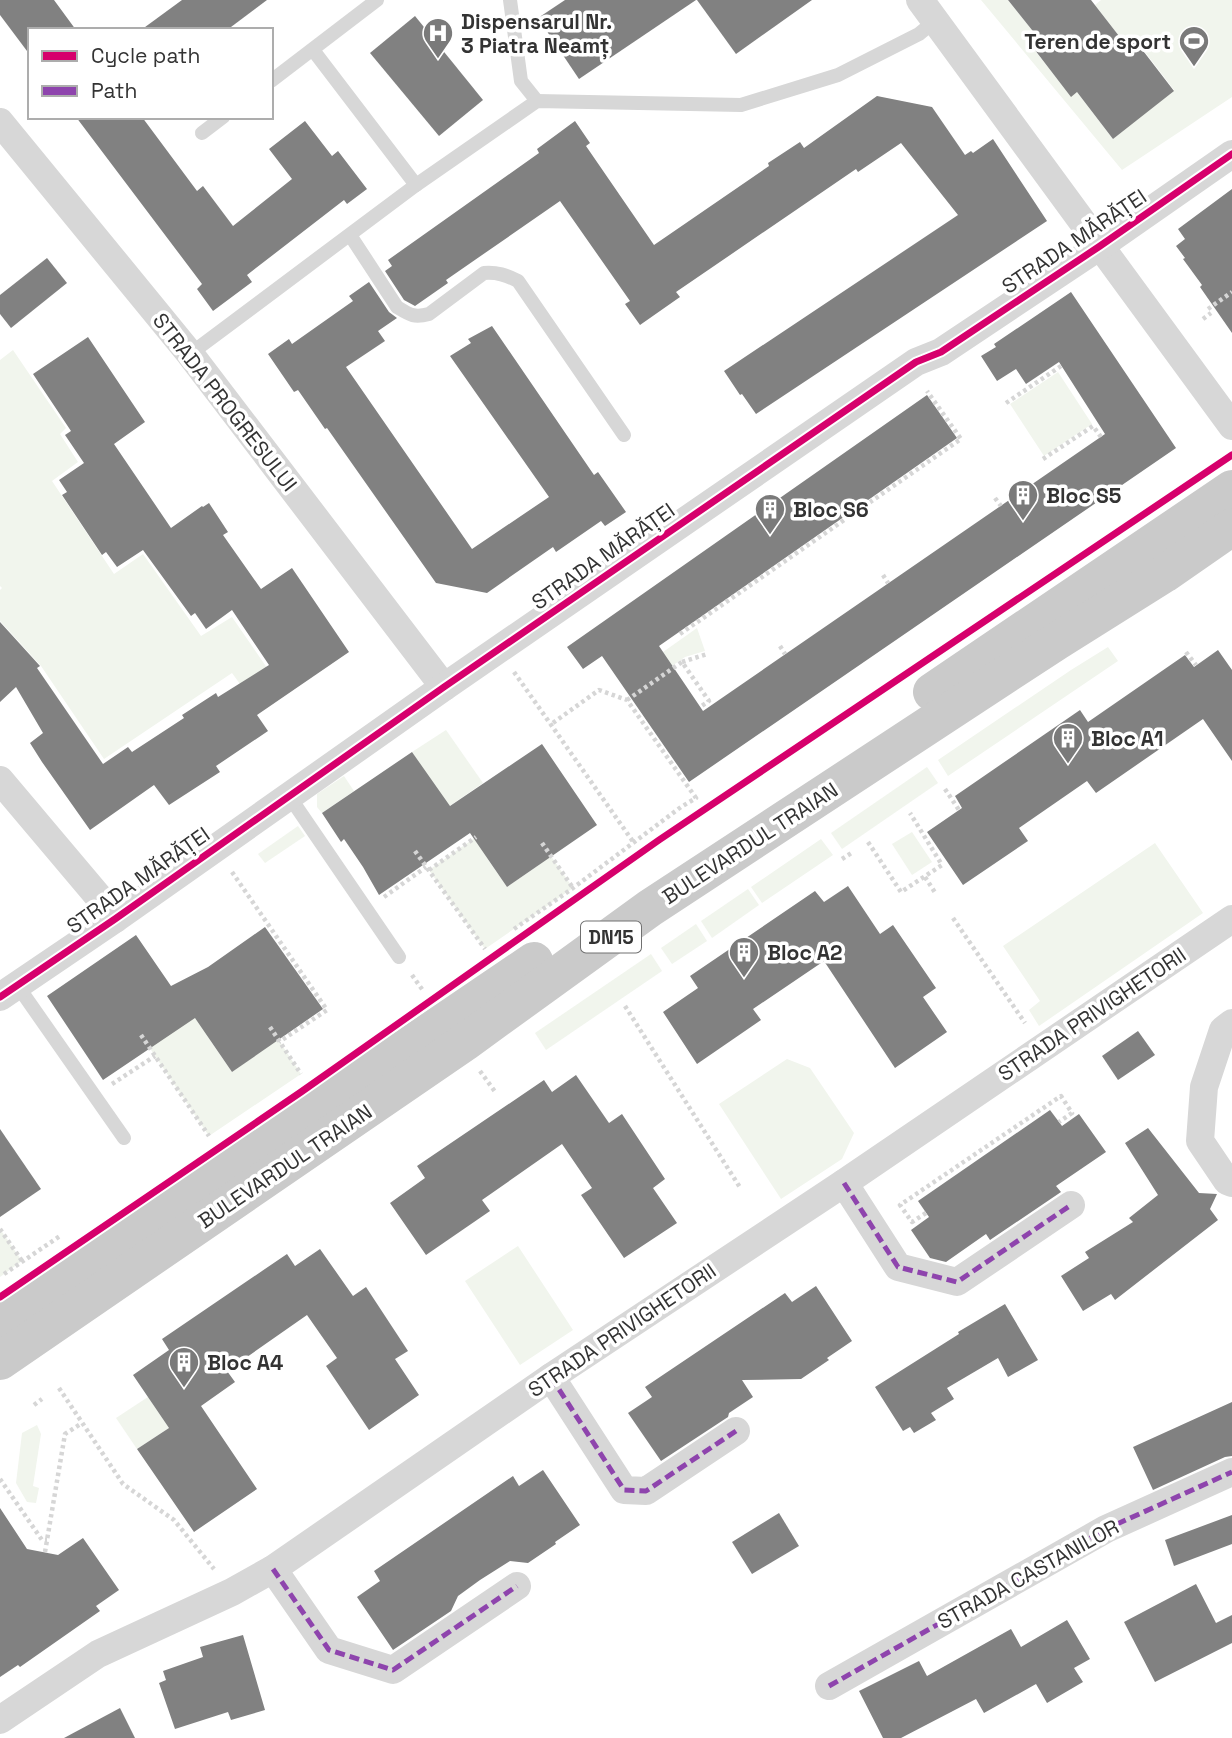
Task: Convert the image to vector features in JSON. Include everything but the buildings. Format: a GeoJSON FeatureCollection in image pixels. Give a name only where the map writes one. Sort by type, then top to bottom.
{"type":"FeatureCollection","features":[{"type":"Feature","properties":{"kind":"main road","name":"BULEVARDUL TRAIAN"},"geometry":{"type":"LineString","coordinates":[[0,1323],[1232,489]]}},
{"type":"Feature","properties":{"kind":"main road","name":"BULEVARDUL TRAIAN"},"geometry":{"type":"LineString","coordinates":[[0,1361],[465,1042],[650,908],[1232,527]]}},
{"type":"Feature","properties":{"kind":"street"},"geometry":{"type":"LineString","coordinates":[[928,10],[1232,426]]}},
{"type":"Feature","properties":{"kind":"street","name":"STRADA PROGRESULUI"},"geometry":{"type":"LineString","coordinates":[[0,122],[190,354],[443,687]]}},
{"type":"Feature","properties":{"kind":"street","name":"STRADA MĂRĂȚEI"},"geometry":{"type":"LineString","coordinates":[[9,991],[443,687],[916,362],[941,352],[1232,154]]}},
{"type":"Feature","properties":{"kind":"street"},"geometry":{"type":"LineString","coordinates":[[0,780],[115,919]]}},
{"type":"Feature","properties":{"kind":"street","name":"STRADA PRIVIGHETORII"},"geometry":{"type":"LineString","coordinates":[[0,1720],[98,1654],[232,1592],[273,1569],[551,1377],[844,1183],[1232,919]]}},
{"type":"Feature","properties":{"kind":"street"},"geometry":{"type":"LineString","coordinates":[[1232,1023],[1223,1030],[1205,1087],[1200,1141],[1227,1181],[1232,1183]]}},
{"type":"Feature","properties":{"kind":"street"},"geometry":{"type":"LineString","coordinates":[[844,1183],[898,1267],[957,1282],[1071,1205]]}},
{"type":"Feature","properties":{"kind":"street"},"geometry":{"type":"LineString","coordinates":[[551,1377],[624,1490],[646,1491],[736,1431]]}},
{"type":"Feature","properties":{"kind":"street","name":"STRADA CASTANILOR"},"geometry":{"type":"LineString","coordinates":[[830,1686],[1106,1529],[1232,1472]]}},
{"type":"Feature","properties":{"kind":"street"},"geometry":{"type":"LineString","coordinates":[[273,1569],[329,1650],[393,1670],[517,1586]]}},
{"type":"Feature","properties":{"kind":"lane"},"geometry":{"type":"LineString","coordinates":[[273,80],[377,0]]}},
{"type":"Feature","properties":{"kind":"lane"},"geometry":{"type":"LineString","coordinates":[[510,0],[521,81],[537,101]]}},
{"type":"Feature","properties":{"kind":"lane"},"geometry":{"type":"LineString","coordinates":[[190,354],[416,185],[537,101],[741,105],[838,75],[919,34],[928,10]]}},
{"type":"Feature","properties":{"kind":"lane"},"geometry":{"type":"LineString","coordinates":[[313,50],[416,185]]}},
{"type":"Feature","properties":{"kind":"lane"},"geometry":{"type":"LineString","coordinates":[[202,133],[220,119]]}},
{"type":"Feature","properties":{"kind":"lane"},"geometry":{"type":"LineString","coordinates":[[350,235],[397,307],[419,317],[429,313],[484,273],[495,272],[518,281],[624,435]]}},
{"type":"Feature","properties":{"kind":"lane"},"geometry":{"type":"LineString","coordinates":[[289,796],[399,957]]}},
{"type":"Feature","properties":{"kind":"lane"},"geometry":{"type":"LineString","coordinates":[[9,991],[94,1096],[124,1138]]}},
{"type":"Feature","properties":{"kind":"path"},"geometry":{"type":"LineString","coordinates":[[1203,319],[1232,292]]}},
{"type":"Feature","properties":{"kind":"path"},"geometry":{"type":"LineString","coordinates":[[1006,403],[1062,366]]}},
{"type":"Feature","properties":{"kind":"path"},"geometry":{"type":"LineString","coordinates":[[680,634],[961,439],[927,391]]}},
{"type":"Feature","properties":{"kind":"path"},"geometry":{"type":"LineString","coordinates":[[1043,459],[1093,426],[1101,437]]}},
{"type":"Feature","properties":{"kind":"path"},"geometry":{"type":"LineString","coordinates":[[995,498],[1001,506]]}},
{"type":"Feature","properties":{"kind":"path"},"geometry":{"type":"LineString","coordinates":[[883,575],[888,583]]}},
{"type":"Feature","properties":{"kind":"path"},"geometry":{"type":"LineString","coordinates":[[780,646],[785,654]]}},
{"type":"Feature","properties":{"kind":"path"},"geometry":{"type":"LineString","coordinates":[[1186,652],[1196,665]]}},
{"type":"Feature","properties":{"kind":"path"},"geometry":{"type":"LineString","coordinates":[[627,700],[682,662],[707,653]]}},
{"type":"Feature","properties":{"kind":"path"},"geometry":{"type":"LineString","coordinates":[[682,662],[709,701],[700,707]]}},
{"type":"Feature","properties":{"kind":"path"},"geometry":{"type":"LineString","coordinates":[[512,668],[634,843]]}},
{"type":"Feature","properties":{"kind":"path"},"geometry":{"type":"LineString","coordinates":[[550,724],[599,690],[627,700],[696,798],[681,807]]}},
{"type":"Feature","properties":{"kind":"path"},"geometry":{"type":"LineString","coordinates":[[945,789],[960,810]]}},
{"type":"Feature","properties":{"kind":"path"},"geometry":{"type":"LineString","coordinates":[[868,842],[901,892],[942,866],[910,813]]}},
{"type":"Feature","properties":{"kind":"path"},"geometry":{"type":"LineString","coordinates":[[381,899],[476,837]]}},
{"type":"Feature","properties":{"kind":"path"},"geometry":{"type":"LineString","coordinates":[[542,843],[573,888]]}},
{"type":"Feature","properties":{"kind":"path"},"geometry":{"type":"LineString","coordinates":[[215,848],[327,1010],[279,1042]]}},
{"type":"Feature","properties":{"kind":"path"},"geometry":{"type":"LineString","coordinates":[[415,851],[485,949]]}},
{"type":"Feature","properties":{"kind":"path"},"geometry":{"type":"LineString","coordinates":[[443,852],[447,857]]}},
{"type":"Feature","properties":{"kind":"path"},"geometry":{"type":"LineString","coordinates":[[842,859],[853,852]]}},
{"type":"Feature","properties":{"kind":"path"},"geometry":{"type":"LineString","coordinates":[[925,877],[936,894]]}},
{"type":"Feature","properties":{"kind":"path"},"geometry":{"type":"LineString","coordinates":[[953,918],[1020,1017]]}},
{"type":"Feature","properties":{"kind":"path"},"geometry":{"type":"LineString","coordinates":[[625,1006],[741,1189]]}},
{"type":"Feature","properties":{"kind":"path"},"geometry":{"type":"LineString","coordinates":[[270,1027],[301,1074]]}},
{"type":"Feature","properties":{"kind":"path"},"geometry":{"type":"LineString","coordinates":[[141,1035],[209,1136]]}},
{"type":"Feature","properties":{"kind":"path"},"geometry":{"type":"LineString","coordinates":[[94,1096],[155,1056]]}},
{"type":"Feature","properties":{"kind":"path"},"geometry":{"type":"LineString","coordinates":[[480,1070],[496,1093]]}},
{"type":"Feature","properties":{"kind":"path"},"geometry":{"type":"LineString","coordinates":[[926,1213],[912,1222],[900,1205],[1061,1096],[1072,1113],[1059,1122]]}},
{"type":"Feature","properties":{"kind":"path"},"geometry":{"type":"LineString","coordinates":[[0,1229],[22,1261]]}},
{"type":"Feature","properties":{"kind":"path"},"geometry":{"type":"LineString","coordinates":[[60,1388],[123,1484],[174,1520],[232,1592]]}},
{"type":"Feature","properties":{"kind":"path"},"geometry":{"type":"LineString","coordinates":[[34,1405],[42,1399]]}},
{"type":"Feature","properties":{"kind":"path"},"geometry":{"type":"LineString","coordinates":[[45,1552],[65,1434],[82,1423]]}},
{"type":"Feature","properties":{"kind":"path"},"geometry":{"type":"LineString","coordinates":[[0,1479],[42,1540],[47,1540]]}},
{"type":"Feature","properties":{"kind":"shaded area","name":"Teren de sport"},"geometry":{"type":"Polygon","coordinates":[[[981,0],[1008,0],[1036,35],[1028,42],[1071,96],[1077,92],[1113,139],[1174,90],[1135,39],[1126,45],[1095,5],[1101,0],[1232,0],[1232,97],[1122,170],[981,0]]]}},
{"type":"Feature","properties":{"kind":"shaded area"},"geometry":{"type":"Polygon","coordinates":[[[13,350],[66,428],[60,434],[78,462],[52,481],[114,574],[143,554],[201,636],[232,617],[281,688],[256,706],[232,673],[104,759],[41,666],[0,621],[0,360],[13,350]]]}},
{"type":"Feature","properties":{"kind":"shaded area"},"geometry":{"type":"Polygon","coordinates":[[[1058,372],[1092,424],[1044,456],[1010,404],[1058,372]]]}},
{"type":"Feature","properties":{"kind":"shaded area"},"geometry":{"type":"Polygon","coordinates":[[[697,628],[705,651],[685,657],[631,694],[622,681],[697,628]]]}},
{"type":"Feature","properties":{"kind":"shaded area"},"geometry":{"type":"Polygon","coordinates":[[[1108,647],[1118,661],[948,776],[938,760],[1108,647]]]}},
{"type":"Feature","properties":{"kind":"shaded area"},"geometry":{"type":"Polygon","coordinates":[[[446,730],[483,783],[448,807],[412,752],[446,730]]]}},
{"type":"Feature","properties":{"kind":"shaded area"},"geometry":{"type":"Polygon","coordinates":[[[927,767],[938,783],[842,849],[831,833],[927,767]]]}},
{"type":"Feature","properties":{"kind":"shaded area"},"geometry":{"type":"Polygon","coordinates":[[[344,776],[354,791],[322,813],[317,807],[317,794],[344,776]]]}},
{"type":"Feature","properties":{"kind":"shaded area"},"geometry":{"type":"Polygon","coordinates":[[[298,826],[305,836],[265,863],[258,854],[298,826]]]}},
{"type":"Feature","properties":{"kind":"shaded area"},"geometry":{"type":"Polygon","coordinates":[[[912,832],[932,862],[912,875],[892,844],[912,832]]]}},
{"type":"Feature","properties":{"kind":"shaded area"},"geometry":{"type":"Polygon","coordinates":[[[476,837],[507,887],[539,865],[542,843],[573,888],[485,949],[429,870],[476,837]]]}},
{"type":"Feature","properties":{"kind":"shaded area"},"geometry":{"type":"Polygon","coordinates":[[[821,839],[833,855],[762,903],[751,887],[821,839]]]}},
{"type":"Feature","properties":{"kind":"shaded area"},"geometry":{"type":"Polygon","coordinates":[[[1155,843],[1203,913],[1039,1026],[1029,1010],[1040,1001],[1003,946],[1155,843]]]}},
{"type":"Feature","properties":{"kind":"shaded area"},"geometry":{"type":"Polygon","coordinates":[[[748,889],[759,905],[712,938],[701,921],[748,889]]]}},
{"type":"Feature","properties":{"kind":"shaded area"},"geometry":{"type":"Polygon","coordinates":[[[696,924],[707,941],[672,964],[661,948],[696,924]]]}},
{"type":"Feature","properties":{"kind":"shaded area"},"geometry":{"type":"Polygon","coordinates":[[[651,954],[662,971],[546,1050],[535,1033],[651,954]]]}},
{"type":"Feature","properties":{"kind":"shaded area"},"geometry":{"type":"Polygon","coordinates":[[[198,1016],[232,1072],[267,1047],[270,1027],[301,1074],[209,1136],[141,1035],[198,1016]]]}},
{"type":"Feature","properties":{"kind":"shaded area"},"geometry":{"type":"Polygon","coordinates":[[[787,1059],[810,1068],[854,1133],[842,1159],[781,1199],[719,1104],[787,1059]]]}},
{"type":"Feature","properties":{"kind":"shaded area"},"geometry":{"type":"Polygon","coordinates":[[[0,1229],[22,1261],[0,1277],[0,1229]]]}},
{"type":"Feature","properties":{"kind":"shaded area"},"geometry":{"type":"Polygon","coordinates":[[[518,1246],[573,1330],[520,1365],[465,1281],[518,1246]]]}},
{"type":"Feature","properties":{"kind":"shaded area"},"geometry":{"type":"Polygon","coordinates":[[[148,1397],[169,1428],[137,1449],[116,1418],[148,1397]]]}},
{"type":"Feature","properties":{"kind":"shaded area"},"geometry":{"type":"Polygon","coordinates":[[[37,1425],[41,1434],[33,1486],[39,1488],[36,1503],[27,1502],[16,1483],[22,1433],[37,1425]]]}},
{"type":"Feature","properties":{"kind":"marked path"},"geometry":{"type":"LineString","coordinates":[[844,1183],[898,1267],[957,1282],[1071,1205]]}},
{"type":"Feature","properties":{"kind":"marked path"},"geometry":{"type":"LineString","coordinates":[[551,1377],[624,1490],[646,1491],[736,1431]]}},
{"type":"Feature","properties":{"kind":"marked path"},"geometry":{"type":"LineString","coordinates":[[829,1686],[1106,1529],[1232,1472]]}},
{"type":"Feature","properties":{"kind":"marked path"},"geometry":{"type":"LineString","coordinates":[[273,1569],[329,1650],[393,1670],[517,1586]]}},
{"type":"Feature","properties":{"kind":"cycle path"},"geometry":{"type":"LineString","coordinates":[[0,997],[916,362],[941,352],[1232,154]]}},
{"type":"Feature","properties":{"kind":"cycle path"},"geometry":{"type":"LineString","coordinates":[[0,1297],[301,1092],[659,840],[1232,455]]}},
{"type":"Feature","properties":{"kind":"place","name":"Dispensarul Nr. 3 Piatra Neamț"},"geometry":{"type":"Point","coordinates":[438,60]}},
{"type":"Feature","properties":{"kind":"place","name":"Teren de sport"},"geometry":{"type":"Point","coordinates":[1194,68]}},
{"type":"Feature","properties":{"kind":"place","name":"Bloc S5"},"geometry":{"type":"Point","coordinates":[1023,522]}},
{"type":"Feature","properties":{"kind":"place","name":"Bloc S6"},"geometry":{"type":"Point","coordinates":[770,536]}},
{"type":"Feature","properties":{"kind":"place","name":"Bloc A1"},"geometry":{"type":"Point","coordinates":[1068,765]}},
{"type":"Feature","properties":{"kind":"place","name":"Bloc A2"},"geometry":{"type":"Point","coordinates":[744,979]}},
{"type":"Feature","properties":{"kind":"place","name":"Bloc A4"},"geometry":{"type":"Point","coordinates":[184,1389]}}]}
